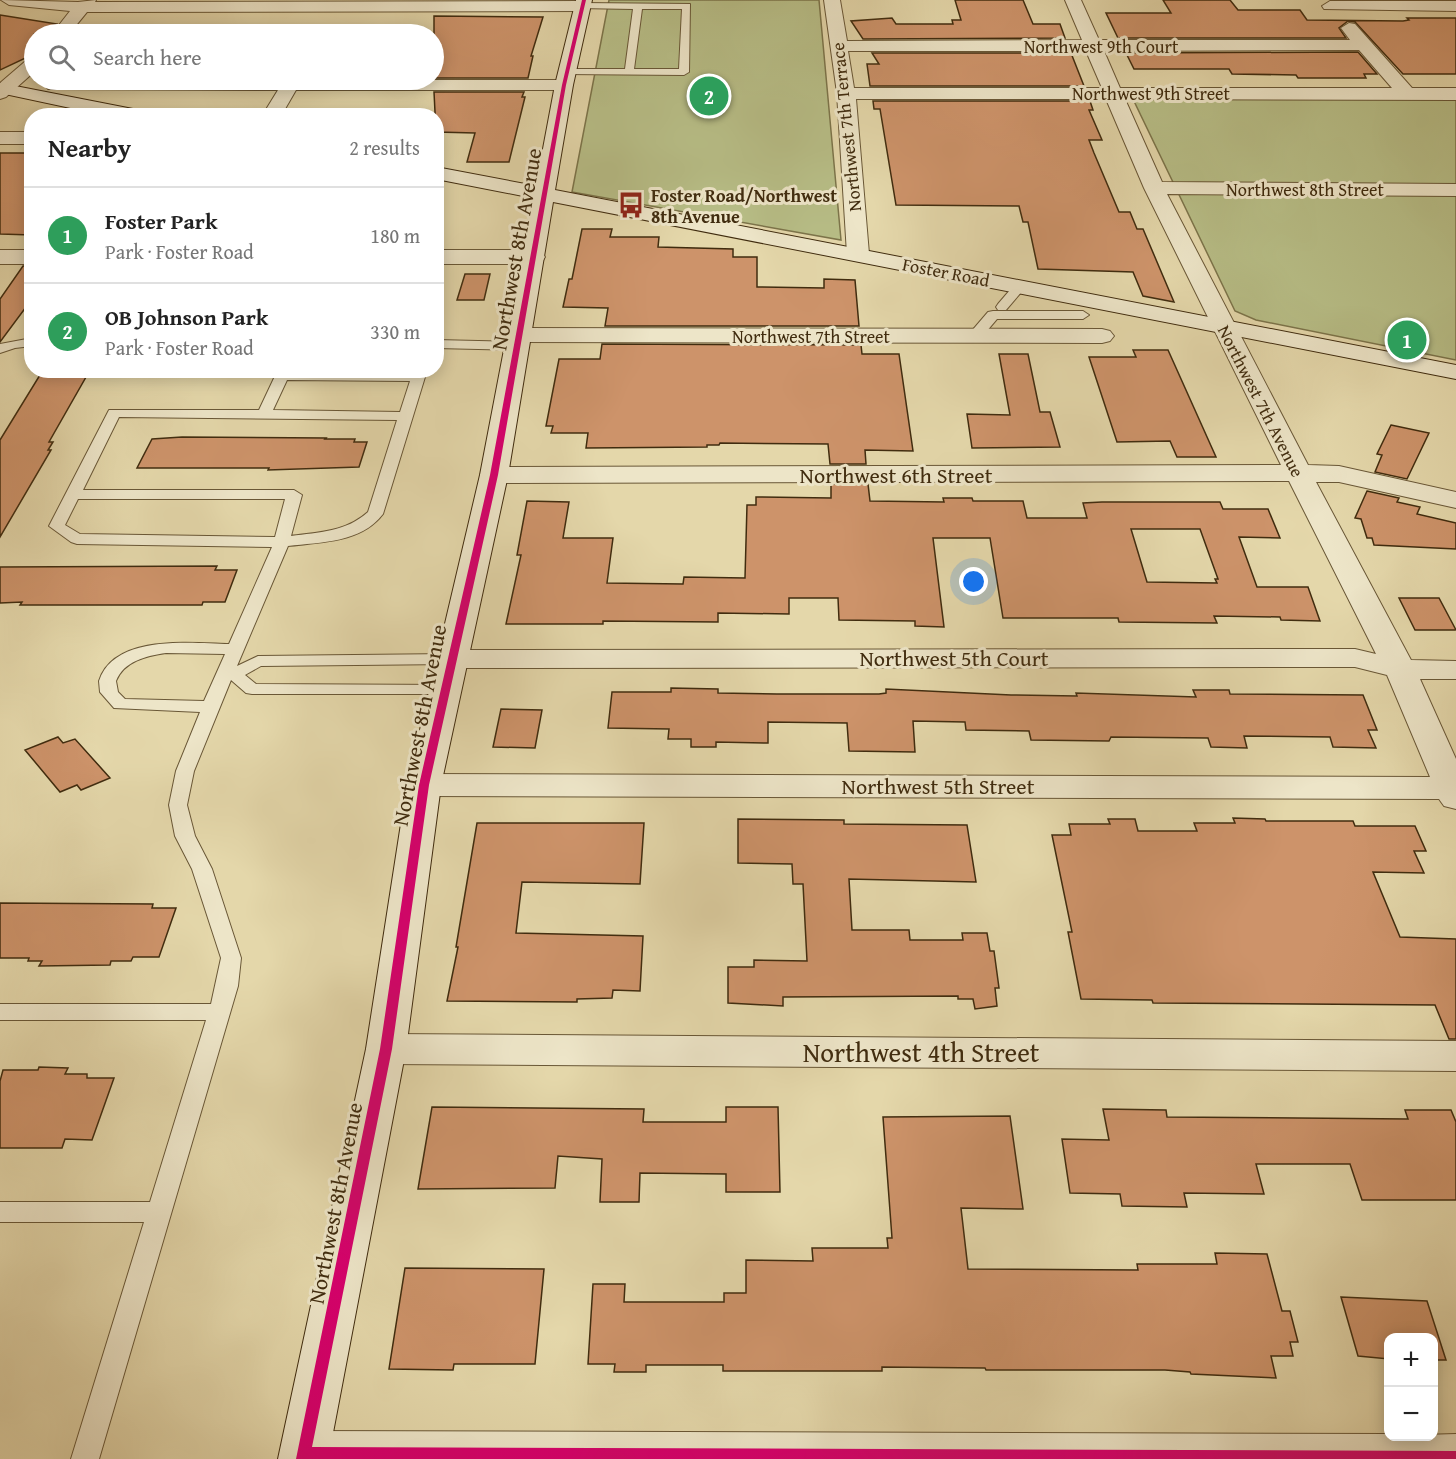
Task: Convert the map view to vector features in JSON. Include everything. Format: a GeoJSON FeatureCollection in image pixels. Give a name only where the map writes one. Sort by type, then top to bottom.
{"type":"FeatureCollection","features":[{"type":"Feature","properties":{"kind":"street"},"geometry":{"type":"LineString","coordinates":[[9,0],[44,5],[582,3]]}},
{"type":"Feature","properties":{"kind":"street","name":"Northwest 7th Terrace"},"geometry":{"type":"LineString","coordinates":[[832,0],[846,93],[858,254]]}},
{"type":"Feature","properties":{"kind":"street","name":"Northwest 7th Avenue"},"geometry":{"type":"LineString","coordinates":[[1074,0],[1154,188],[1222,326],[1400,669],[1454,793]]}},
{"type":"Feature","properties":{"kind":"street","name":"Northwest 8th Avenue"},"geometry":{"type":"LineString","coordinates":[[304,1456],[386,1049],[424,784],[494,475],[565,79],[582,3]]}},
{"type":"Feature","properties":{"kind":"street"},"geometry":{"type":"LineString","coordinates":[[1328,3],[1456,6]]}},
{"type":"Feature","properties":{"kind":"street"},"geometry":{"type":"LineString","coordinates":[[1328,3],[1407,94]]}},
{"type":"Feature","properties":{"kind":"street"},"geometry":{"type":"LineString","coordinates":[[68,24],[85,4]]}},
{"type":"Feature","properties":{"kind":"street","name":"Northwest 9th Court"},"geometry":{"type":"LineString","coordinates":[[839,46],[1364,45]]}},
{"type":"Feature","properties":{"kind":"street"},"geometry":{"type":"LineString","coordinates":[[2,90],[24,71]]}},
{"type":"Feature","properties":{"kind":"street"},"geometry":{"type":"LineString","coordinates":[[444,82],[565,79]]}},
{"type":"Feature","properties":{"kind":"street"},"geometry":{"type":"LineString","coordinates":[[2,90],[96,108]]}},
{"type":"Feature","properties":{"kind":"street"},"geometry":{"type":"LineString","coordinates":[[276,108],[287,90]]}},
{"type":"Feature","properties":{"kind":"street","name":"Northwest 9th Street"},"geometry":{"type":"LineString","coordinates":[[846,93],[1456,94]]}},
{"type":"Feature","properties":{"kind":"street"},"geometry":{"type":"LineString","coordinates":[[0,138],[24,138]]}},
{"type":"Feature","properties":{"kind":"street","name":"Foster Road"},"geometry":{"type":"LineString","coordinates":[[444,174],[1020,286],[1088,308],[1222,326],[1456,372]]}},
{"type":"Feature","properties":{"kind":"street","name":"Northwest 8th Street"},"geometry":{"type":"LineString","coordinates":[[1154,188],[1456,190]]}},
{"type":"Feature","properties":{"kind":"street"},"geometry":{"type":"LineString","coordinates":[[0,257],[24,257]]}},
{"type":"Feature","properties":{"kind":"street"},"geometry":{"type":"LineString","coordinates":[[444,257],[534,258]]}},
{"type":"Feature","properties":{"kind":"street","name":"Northwest 7th Street"},"geometry":{"type":"LineString","coordinates":[[520,340],[1102,336]]}},
{"type":"Feature","properties":{"kind":"street","name":"Northwest 6th Street"},"geometry":{"type":"LineString","coordinates":[[494,475],[1339,474],[1456,500]]}},
{"type":"Feature","properties":{"kind":"street","name":"Northwest 5th Court"},"geometry":{"type":"LineString","coordinates":[[448,674],[1355,658],[1400,669],[1456,669]]}},
{"type":"Feature","properties":{"kind":"street","name":"Northwest 5th Street"},"geometry":{"type":"LineString","coordinates":[[424,784],[1454,793]]}},
{"type":"Feature","properties":{"kind":"street","name":"Northwest 4th Street"},"geometry":{"type":"LineString","coordinates":[[386,1049],[1456,1056]]}},
{"type":"Feature","properties":{"kind":"street"},"geometry":{"type":"LineString","coordinates":[[304,1456],[1456,1457]]}},
{"type":"Feature","properties":{"kind":"lane"},"geometry":{"type":"LineString","coordinates":[[565,79],[629,72],[684,72],[687,6],[582,3]]}},
{"type":"Feature","properties":{"kind":"lane"},"geometry":{"type":"LineString","coordinates":[[629,72],[638,6]]}},
{"type":"Feature","properties":{"kind":"lane"},"geometry":{"type":"LineString","coordinates":[[1002,308],[1020,286]]}},
{"type":"Feature","properties":{"kind":"lane"},"geometry":{"type":"LineString","coordinates":[[975,336],[993,315],[1088,308]]}},
{"type":"Feature","properties":{"kind":"lane"},"geometry":{"type":"LineString","coordinates":[[1035,336],[1088,308]]}},
{"type":"Feature","properties":{"kind":"lane"},"geometry":{"type":"LineString","coordinates":[[444,345],[520,340]]}},
{"type":"Feature","properties":{"kind":"lane"},"geometry":{"type":"LineString","coordinates":[[0,349],[24,343]]}},
{"type":"Feature","properties":{"kind":"lane"},"geometry":{"type":"LineString","coordinates":[[264,414],[281,378]]}},
{"type":"Feature","properties":{"kind":"lane"},"geometry":{"type":"LineString","coordinates":[[405,416],[114,413],[57,526],[77,539],[282,542],[343,534],[364,524],[375,514],[418,378]]}},
{"type":"Feature","properties":{"kind":"lane"},"geometry":{"type":"LineString","coordinates":[[73,494],[294,495],[282,542],[235,649],[229,675],[210,707],[185,771],[178,805],[186,836],[202,869],[231,958],[227,986],[85,1459]]}},
{"type":"Feature","properties":{"kind":"lane"},"geometry":{"type":"LineString","coordinates":[[210,707],[120,704],[110,696],[107,683],[114,667],[134,655],[166,648],[235,649]]}},
{"type":"Feature","properties":{"kind":"lane"},"geometry":{"type":"LineString","coordinates":[[229,675],[258,661],[448,674]]}},
{"type":"Feature","properties":{"kind":"lane"},"geometry":{"type":"LineString","coordinates":[[229,675],[252,689],[448,674]]}},
{"type":"Feature","properties":{"kind":"lane"},"geometry":{"type":"LineString","coordinates":[[0,1012],[219,1012]]}},
{"type":"Feature","properties":{"kind":"lane"},"geometry":{"type":"LineString","coordinates":[[0,1212],[159,1212]]}},
{"type":"Feature","properties":{"kind":"green space"},"geometry":{"type":"Polygon","coordinates":[[[609,0],[819,0],[841,240],[572,192],[609,0]]]}},
{"type":"Feature","properties":{"kind":"green space"},"geometry":{"type":"Polygon","coordinates":[[[1132,97],[1456,98],[1456,360],[1256,320],[1235,311],[1132,97]]]}},
{"type":"Feature","properties":{"kind":"building"},"geometry":{"type":"Polygon","coordinates":[[[955,0],[1023,0],[1033,24],[1060,24],[1065,38],[863,39],[851,21],[892,18],[896,24],[953,24],[952,20],[961,20],[955,0]]]}},
{"type":"Feature","properties":{"kind":"building"},"geometry":{"type":"Polygon","coordinates":[[[1163,0],[1230,0],[1238,10],[1300,10],[1307,20],[1403,21],[1409,20],[1407,18],[1456,18],[1456,74],[1403,74],[1355,22],[1348,21],[1339,28],[1346,38],[1118,38],[1106,13],[1171,13],[1163,0]]]}},
{"type":"Feature","properties":{"kind":"building"},"geometry":{"type":"Polygon","coordinates":[[[0,15],[57,24],[24,24],[24,59],[0,70],[0,15]]]}},
{"type":"Feature","properties":{"kind":"building"},"geometry":{"type":"Polygon","coordinates":[[[434,16],[543,17],[531,56],[533,56],[528,78],[444,78],[444,24],[434,24],[434,16]]]}},
{"type":"Feature","properties":{"kind":"building"},"geometry":{"type":"Polygon","coordinates":[[[1358,52],[1377,74],[1364,74],[1366,78],[1298,78],[1296,75],[1232,74],[1229,69],[1134,69],[1126,53],[1358,52]]]}},
{"type":"Feature","properties":{"kind":"building"},"geometry":{"type":"Polygon","coordinates":[[[872,53],[1071,53],[1084,86],[870,86],[867,64],[879,64],[872,53]]]}},
{"type":"Feature","properties":{"kind":"building"},"geometry":{"type":"Polygon","coordinates":[[[434,92],[524,92],[522,97],[525,97],[509,162],[467,162],[475,133],[444,132],[444,108],[435,108],[434,92]]]}},
{"type":"Feature","properties":{"kind":"building"},"geometry":{"type":"Polygon","coordinates":[[[873,101],[1090,101],[1093,110],[1089,110],[1102,140],[1089,140],[1094,153],[1119,212],[1130,212],[1137,229],[1143,229],[1174,302],[1143,296],[1133,272],[1038,269],[1028,222],[1023,222],[1019,206],[896,205],[880,109],[874,109],[873,101]]]}},
{"type":"Feature","properties":{"kind":"building"},"geometry":{"type":"Polygon","coordinates":[[[0,153],[24,153],[24,235],[0,234],[0,153]]]}},
{"type":"Feature","properties":{"kind":"building"},"geometry":{"type":"Polygon","coordinates":[[[582,229],[612,229],[610,237],[659,237],[658,247],[733,249],[733,257],[757,257],[757,287],[824,288],[824,279],[855,280],[859,326],[605,326],[608,308],[563,307],[569,279],[572,279],[582,229]]]}},
{"type":"Feature","properties":{"kind":"building"},"geometry":{"type":"Polygon","coordinates":[[[24,266],[24,310],[0,342],[0,299],[24,266]]]}},
{"type":"Feature","properties":{"kind":"building"},"geometry":{"type":"Polygon","coordinates":[[[465,274],[490,274],[484,300],[457,300],[465,274]]]}},
{"type":"Feature","properties":{"kind":"building"},"geometry":{"type":"Polygon","coordinates":[[[602,344],[861,345],[862,354],[899,354],[913,451],[865,450],[866,464],[830,464],[828,444],[720,443],[719,445],[707,445],[707,447],[586,448],[588,433],[551,433],[553,426],[546,426],[559,359],[600,359],[602,344]]]}},
{"type":"Feature","properties":{"kind":"building"},"geometry":{"type":"Polygon","coordinates":[[[1133,350],[1168,350],[1216,457],[1177,457],[1170,441],[1117,442],[1089,357],[1136,357],[1133,350]]]}},
{"type":"Feature","properties":{"kind":"building"},"geometry":{"type":"Polygon","coordinates":[[[999,354],[1028,354],[1040,412],[1050,412],[1060,447],[972,448],[967,414],[1010,415],[999,354]]]}},
{"type":"Feature","properties":{"kind":"building"},"geometry":{"type":"Polygon","coordinates":[[[38,378],[85,378],[49,442],[53,442],[48,450],[51,450],[0,537],[0,440],[38,378]]]}},
{"type":"Feature","properties":{"kind":"building"},"geometry":{"type":"Polygon","coordinates":[[[1391,425],[1429,433],[1407,479],[1375,472],[1382,455],[1377,454],[1391,425]]]}},
{"type":"Feature","properties":{"kind":"building"},"geometry":{"type":"Polygon","coordinates":[[[182,437],[326,438],[355,439],[354,442],[367,442],[359,467],[268,470],[269,468],[137,468],[152,439],[182,437]]]}},
{"type":"Feature","properties":{"kind":"building"},"geometry":{"type":"Polygon","coordinates":[[[831,484],[868,484],[870,501],[944,502],[943,498],[972,498],[973,501],[1023,501],[1027,518],[1087,518],[1083,503],[1102,502],[1220,502],[1223,509],[1268,509],[1280,538],[1239,537],[1257,587],[1308,587],[1320,621],[1281,620],[1280,617],[1214,616],[1217,623],[1119,622],[1118,618],[1003,618],[990,538],[933,538],[944,627],[915,626],[915,621],[839,620],[838,598],[789,598],[789,614],[718,613],[718,622],[603,621],[603,624],[506,624],[521,555],[517,555],[527,501],[569,502],[563,538],[613,538],[607,583],[683,584],[684,577],[745,578],[747,505],[756,505],[756,497],[831,498],[831,484]],[[1131,529],[1147,582],[1217,583],[1215,579],[1218,579],[1200,529],[1131,529]]]}},
{"type":"Feature","properties":{"kind":"building"},"geometry":{"type":"Polygon","coordinates":[[[1367,491],[1399,498],[1397,502],[1420,507],[1417,514],[1456,523],[1456,549],[1374,545],[1372,538],[1367,538],[1361,519],[1355,518],[1367,491]]]}},
{"type":"Feature","properties":{"kind":"building"},"geometry":{"type":"Polygon","coordinates":[[[217,566],[215,570],[237,570],[225,602],[203,602],[202,605],[20,605],[22,602],[0,603],[0,567],[217,566]]]}},
{"type":"Feature","properties":{"kind":"building"},"geometry":{"type":"Polygon","coordinates":[[[1399,598],[1439,598],[1456,630],[1415,630],[1399,598]]]}},
{"type":"Feature","properties":{"kind":"building"},"geometry":{"type":"Polygon","coordinates":[[[671,688],[718,689],[718,693],[777,694],[879,694],[886,693],[886,689],[1077,696],[1076,693],[1196,697],[1193,690],[1229,690],[1230,694],[1363,695],[1377,730],[1368,730],[1376,748],[1333,747],[1330,737],[1244,736],[1247,748],[1211,747],[1208,738],[1111,737],[1109,741],[1031,740],[1029,731],[966,730],[965,722],[913,721],[915,752],[849,751],[847,723],[768,722],[768,743],[716,742],[716,747],[691,747],[691,739],[668,739],[669,729],[608,728],[612,692],[671,692],[671,688]]]}},
{"type":"Feature","properties":{"kind":"building"},"geometry":{"type":"Polygon","coordinates":[[[501,709],[542,710],[535,748],[493,747],[501,709]]]}},
{"type":"Feature","properties":{"kind":"building"},"geometry":{"type":"Polygon","coordinates":[[[58,737],[63,743],[75,739],[110,778],[81,790],[77,785],[60,792],[25,750],[58,737]]]}},
{"type":"Feature","properties":{"kind":"building"},"geometry":{"type":"Polygon","coordinates":[[[1233,818],[1265,819],[1266,821],[1353,821],[1355,826],[1415,826],[1426,851],[1414,851],[1424,873],[1373,872],[1400,937],[1456,939],[1456,1039],[1449,1039],[1435,1005],[1153,1003],[1152,1000],[1081,999],[1068,932],[1072,932],[1052,835],[1071,835],[1069,824],[1110,824],[1108,819],[1135,819],[1138,831],[1197,831],[1194,823],[1235,823],[1233,818]]]}},
{"type":"Feature","properties":{"kind":"building"},"geometry":{"type":"Polygon","coordinates":[[[738,819],[844,820],[844,824],[967,825],[976,882],[849,879],[852,930],[909,930],[910,940],[963,940],[962,933],[987,933],[990,951],[994,951],[999,988],[995,988],[997,1006],[975,1009],[973,999],[958,999],[958,996],[783,997],[783,1006],[728,1003],[728,967],[754,967],[754,960],[807,961],[803,884],[793,884],[792,864],[738,863],[738,819]]]}},
{"type":"Feature","properties":{"kind":"building"},"geometry":{"type":"Polygon","coordinates":[[[477,823],[644,823],[640,884],[522,882],[516,933],[643,936],[640,991],[613,990],[612,998],[577,999],[577,1002],[447,1001],[458,947],[456,947],[477,823]]]}},
{"type":"Feature","properties":{"kind":"building"},"geometry":{"type":"Polygon","coordinates":[[[0,903],[153,904],[152,908],[176,908],[159,957],[133,957],[131,961],[111,961],[110,965],[39,966],[42,961],[28,961],[29,958],[0,958],[0,903]]]}},
{"type":"Feature","properties":{"kind":"building"},"geometry":{"type":"Polygon","coordinates":[[[39,1067],[68,1068],[65,1074],[87,1074],[87,1078],[114,1078],[92,1140],[65,1139],[62,1148],[0,1148],[0,1081],[3,1070],[38,1070],[39,1067]]]}},
{"type":"Feature","properties":{"kind":"building"},"geometry":{"type":"Polygon","coordinates":[[[432,1107],[644,1109],[643,1122],[726,1122],[726,1107],[778,1107],[780,1192],[726,1192],[726,1174],[640,1173],[639,1202],[600,1202],[602,1159],[558,1156],[555,1188],[418,1189],[432,1107]]]}},
{"type":"Feature","properties":{"kind":"building"},"geometry":{"type":"Polygon","coordinates":[[[1103,1109],[1166,1110],[1167,1117],[1408,1119],[1405,1110],[1451,1110],[1456,1122],[1456,1200],[1362,1200],[1350,1164],[1256,1164],[1264,1194],[1184,1193],[1187,1207],[1122,1206],[1120,1194],[1070,1193],[1062,1139],[1109,1140],[1103,1109]]]}},
{"type":"Feature","properties":{"kind":"building"},"geometry":{"type":"Polygon","coordinates":[[[1010,1116],[1023,1209],[961,1208],[968,1269],[1138,1270],[1137,1264],[1217,1264],[1215,1253],[1267,1254],[1282,1311],[1290,1311],[1298,1342],[1290,1342],[1293,1356],[1271,1356],[1276,1378],[1191,1374],[1190,1372],[1165,1370],[986,1370],[985,1368],[882,1367],[882,1371],[723,1371],[723,1365],[646,1365],[646,1372],[614,1372],[615,1364],[588,1364],[593,1284],[625,1284],[624,1302],[724,1302],[724,1293],[746,1293],[746,1260],[813,1261],[812,1248],[888,1248],[887,1238],[892,1238],[883,1117],[1010,1116]]]}},
{"type":"Feature","properties":{"kind":"building"},"geometry":{"type":"Polygon","coordinates":[[[405,1268],[544,1269],[535,1364],[454,1364],[453,1370],[389,1369],[405,1268]]]}},
{"type":"Feature","properties":{"kind":"building"},"geometry":{"type":"Polygon","coordinates":[[[1341,1297],[1427,1301],[1437,1333],[1384,1333],[1384,1359],[1358,1356],[1341,1297]]]}},
{"type":"Feature","properties":{"kind":"building"},"geometry":{"type":"Polygon","coordinates":[[[1438,1335],[1446,1360],[1438,1360],[1438,1335]]]}},
{"type":"Feature","properties":{"kind":"cycle path"},"geometry":{"type":"LineString","coordinates":[[303,1459],[386,1049],[424,785],[494,475],[564,85],[584,0]]}},
{"type":"Feature","properties":{"kind":"cycle path"},"geometry":{"type":"LineString","coordinates":[[305,1453],[1456,1457]]}},
{"type":"Feature","properties":{"kind":"place","name":"OB Johnson Park"},"geometry":{"type":"Point","coordinates":[709,96]}},
{"type":"Feature","properties":{"kind":"place","name":"Foster Road/Northwest 8th Avenue"},"geometry":{"type":"Point","coordinates":[631,205]}},
{"type":"Feature","properties":{"kind":"place","name":"Foster Park"},"geometry":{"type":"Point","coordinates":[1407,340]}}]}
